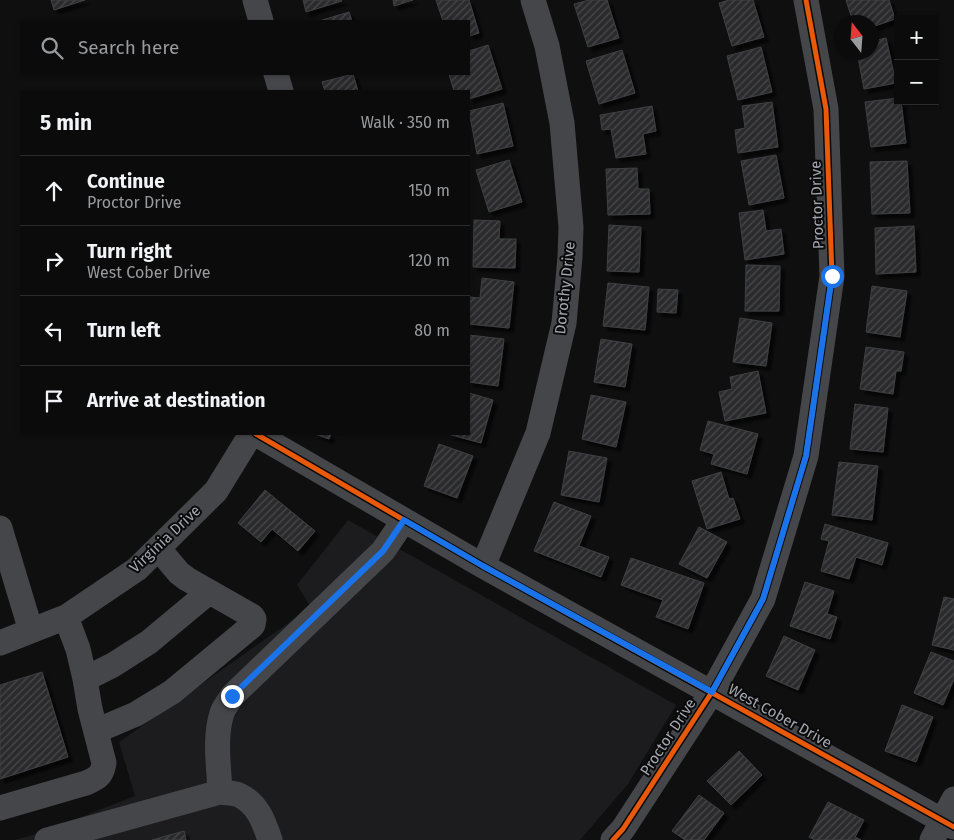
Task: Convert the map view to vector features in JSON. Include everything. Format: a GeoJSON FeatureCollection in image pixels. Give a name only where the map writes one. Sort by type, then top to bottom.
{"type":"FeatureCollection","features":[{"type":"Feature","properties":{"kind":"street"},"geometry":{"type":"LineString","coordinates":[[255,0],[261,20]]}},
{"type":"Feature","properties":{"kind":"street","name":"Dorothy Drive"},"geometry":{"type":"LineString","coordinates":[[483,566],[538,433],[564,323],[570,257],[571,227],[562,123],[547,46],[533,0]]}},
{"type":"Feature","properties":{"kind":"street","name":"Proctor Drive"},"geometry":{"type":"LineString","coordinates":[[614,840],[712,692],[763,599],[806,456],[832,276],[826,109],[806,0]]}},
{"type":"Feature","properties":{"kind":"street"},"geometry":{"type":"LineString","coordinates":[[276,75],[282,90]]}},
{"type":"Feature","properties":{"kind":"street","name":"Virginia Drive"},"geometry":{"type":"LineString","coordinates":[[0,643],[66,617],[137,569],[216,491],[250,435]]}},
{"type":"Feature","properties":{"kind":"street","name":"West Cober Drive"},"geometry":{"type":"LineString","coordinates":[[258,435],[483,566],[712,692],[943,829]]}},
{"type":"Feature","properties":{"kind":"street"},"geometry":{"type":"LineString","coordinates":[[220,792],[219,724],[223,711],[232,696],[383,551],[404,520]]}},
{"type":"Feature","properties":{"kind":"street"},"geometry":{"type":"LineString","coordinates":[[0,528],[31,631]]}},
{"type":"Feature","properties":{"kind":"street"},"geometry":{"type":"LineString","coordinates":[[96,731],[136,714],[172,692],[254,625],[252,616],[179,573],[158,548]]}},
{"type":"Feature","properties":{"kind":"street"},"geometry":{"type":"LineString","coordinates":[[85,679],[113,665],[149,642],[209,592]]}},
{"type":"Feature","properties":{"kind":"street"},"geometry":{"type":"LineString","coordinates":[[0,808],[95,779],[102,772],[104,763],[90,709],[78,648],[66,617]]}},
{"type":"Feature","properties":{"kind":"street"},"geometry":{"type":"LineString","coordinates":[[47,840],[220,792],[239,795],[254,806],[263,820],[270,840]]}},
{"type":"Feature","properties":{"kind":"street"},"geometry":{"type":"LineString","coordinates":[[943,829],[954,798]]}},
{"type":"Feature","properties":{"kind":"shaded area"},"geometry":{"type":"Polygon","coordinates":[[[348,520],[676,705],[628,784],[580,840],[15,840],[43,832],[135,796],[119,742],[311,607],[297,585],[348,520]]]}},
{"type":"Feature","properties":{"kind":"building"},"geometry":{"type":"Polygon","coordinates":[[[51,0],[85,0],[54,10],[51,0]]]}},
{"type":"Feature","properties":{"kind":"building"},"geometry":{"type":"Polygon","coordinates":[[[303,0],[341,0],[342,1],[306,12],[303,0]]]}},
{"type":"Feature","properties":{"kind":"building"},"geometry":{"type":"Polygon","coordinates":[[[393,0],[413,0],[394,6],[393,0]]]}},
{"type":"Feature","properties":{"kind":"building"},"geometry":{"type":"Polygon","coordinates":[[[436,0],[469,0],[479,33],[470,36],[470,20],[443,20],[436,0]]]}},
{"type":"Feature","properties":{"kind":"building"},"geometry":{"type":"Polygon","coordinates":[[[589,0],[607,0],[619,38],[588,47],[574,4],[589,0]]]}},
{"type":"Feature","properties":{"kind":"building"},"geometry":{"type":"Polygon","coordinates":[[[729,0],[753,0],[764,37],[732,46],[719,3],[729,0]]]}},
{"type":"Feature","properties":{"kind":"building"},"geometry":{"type":"Polygon","coordinates":[[[846,0],[889,0],[894,19],[879,25],[879,15],[851,15],[846,0]]]}},
{"type":"Feature","properties":{"kind":"building"},"geometry":{"type":"Polygon","coordinates":[[[349,12],[352,20],[322,20],[349,12]]]}},
{"type":"Feature","properties":{"kind":"building"},"geometry":{"type":"Polygon","coordinates":[[[886,38],[894,74],[894,83],[864,89],[859,60],[879,60],[879,40],[886,38]]]}},
{"type":"Feature","properties":{"kind":"building"},"geometry":{"type":"Polygon","coordinates":[[[488,45],[502,89],[470,99],[470,90],[454,90],[449,75],[470,75],[470,51],[488,45]]]}},
{"type":"Feature","properties":{"kind":"building"},"geometry":{"type":"Polygon","coordinates":[[[761,47],[772,92],[738,100],[727,56],[761,47]]]}},
{"type":"Feature","properties":{"kind":"building"},"geometry":{"type":"Polygon","coordinates":[[[622,50],[635,93],[599,104],[586,61],[622,50]]]}},
{"type":"Feature","properties":{"kind":"building"},"geometry":{"type":"Polygon","coordinates":[[[353,75],[358,90],[325,90],[322,82],[353,75]]]}},
{"type":"Feature","properties":{"kind":"building"},"geometry":{"type":"Polygon","coordinates":[[[894,98],[894,105],[901,105],[906,143],[871,147],[865,102],[894,98]]]}},
{"type":"Feature","properties":{"kind":"building"},"geometry":{"type":"Polygon","coordinates":[[[772,102],[778,147],[738,153],[735,130],[745,128],[742,106],[772,102]]]}},
{"type":"Feature","properties":{"kind":"building"},"geometry":{"type":"Polygon","coordinates":[[[503,103],[513,146],[477,154],[470,111],[503,103]]]}},
{"type":"Feature","properties":{"kind":"building"},"geometry":{"type":"Polygon","coordinates":[[[652,106],[656,131],[643,134],[646,154],[616,158],[611,129],[602,130],[600,115],[652,106]]]}},
{"type":"Feature","properties":{"kind":"building"},"geometry":{"type":"Polygon","coordinates":[[[776,155],[784,198],[749,205],[741,161],[776,155]]]}},
{"type":"Feature","properties":{"kind":"building"},"geometry":{"type":"Polygon","coordinates":[[[509,160],[522,202],[489,212],[476,170],[509,160]]]}},
{"type":"Feature","properties":{"kind":"building"},"geometry":{"type":"Polygon","coordinates":[[[907,161],[910,213],[872,214],[870,162],[907,161]]]}},
{"type":"Feature","properties":{"kind":"building"},"geometry":{"type":"Polygon","coordinates":[[[637,168],[638,189],[649,189],[650,214],[608,215],[606,169],[637,168]]]}},
{"type":"Feature","properties":{"kind":"building"},"geometry":{"type":"Polygon","coordinates":[[[763,210],[766,231],[781,229],[784,254],[745,260],[739,213],[763,210]]]}},
{"type":"Feature","properties":{"kind":"building"},"geometry":{"type":"Polygon","coordinates":[[[474,220],[500,221],[499,239],[516,239],[515,268],[473,267],[474,220]]]}},
{"type":"Feature","properties":{"kind":"building"},"geometry":{"type":"Polygon","coordinates":[[[609,225],[641,227],[639,272],[607,271],[609,225]]]}},
{"type":"Feature","properties":{"kind":"building"},"geometry":{"type":"Polygon","coordinates":[[[914,226],[916,272],[876,274],[875,228],[914,226]]]}},
{"type":"Feature","properties":{"kind":"building"},"geometry":{"type":"Polygon","coordinates":[[[746,265],[780,266],[779,311],[745,311],[746,265]]]}},
{"type":"Feature","properties":{"kind":"building"},"geometry":{"type":"Polygon","coordinates":[[[482,278],[514,282],[509,328],[470,324],[470,297],[480,298],[482,278]]]}},
{"type":"Feature","properties":{"kind":"building"},"geometry":{"type":"Polygon","coordinates":[[[608,283],[649,287],[645,330],[603,326],[608,283]]]}},
{"type":"Feature","properties":{"kind":"building"},"geometry":{"type":"Polygon","coordinates":[[[872,286],[907,291],[900,337],[866,332],[872,286]]]}},
{"type":"Feature","properties":{"kind":"building"},"geometry":{"type":"Polygon","coordinates":[[[658,289],[678,290],[676,313],[657,312],[658,289]]]}},
{"type":"Feature","properties":{"kind":"building"},"geometry":{"type":"Polygon","coordinates":[[[740,318],[772,323],[766,366],[733,362],[740,318]]]}},
{"type":"Feature","properties":{"kind":"building"},"geometry":{"type":"Polygon","coordinates":[[[470,335],[504,339],[498,386],[470,382],[470,335]]]}},
{"type":"Feature","properties":{"kind":"building"},"geometry":{"type":"Polygon","coordinates":[[[601,339],[632,344],[625,387],[594,382],[601,339]]]}},
{"type":"Feature","properties":{"kind":"building"},"geometry":{"type":"Polygon","coordinates":[[[866,347],[904,352],[901,371],[896,371],[893,394],[860,389],[866,347]]]}},
{"type":"Feature","properties":{"kind":"building"},"geometry":{"type":"Polygon","coordinates":[[[758,371],[766,413],[725,421],[719,392],[732,389],[730,377],[758,371]]]}},
{"type":"Feature","properties":{"kind":"building"},"geometry":{"type":"Polygon","coordinates":[[[470,393],[493,400],[481,443],[452,435],[470,435],[470,393]]]}},
{"type":"Feature","properties":{"kind":"building"},"geometry":{"type":"Polygon","coordinates":[[[591,395],[626,402],[616,447],[582,439],[591,395]]]}},
{"type":"Feature","properties":{"kind":"building"},"geometry":{"type":"Polygon","coordinates":[[[855,404],[888,408],[883,452],[850,449],[855,404]]]}},
{"type":"Feature","properties":{"kind":"building"},"geometry":{"type":"Polygon","coordinates":[[[708,421],[758,434],[747,474],[711,464],[714,454],[700,450],[708,421]]]}},
{"type":"Feature","properties":{"kind":"building"},"geometry":{"type":"Polygon","coordinates":[[[318,435],[331,435],[329,439],[318,435]]]}},
{"type":"Feature","properties":{"kind":"building"},"geometry":{"type":"Polygon","coordinates":[[[439,444],[473,456],[457,498],[424,486],[439,444]]]}},
{"type":"Feature","properties":{"kind":"building"},"geometry":{"type":"Polygon","coordinates":[[[569,451],[607,458],[599,502],[561,495],[569,451]]]}},
{"type":"Feature","properties":{"kind":"building"},"geometry":{"type":"Polygon","coordinates":[[[839,462],[878,466],[872,520],[832,515],[839,462]]]}},
{"type":"Feature","properties":{"kind":"building"},"geometry":{"type":"Polygon","coordinates":[[[721,472],[729,499],[733,498],[740,519],[707,529],[692,481],[721,472]]]}},
{"type":"Feature","properties":{"kind":"building"},"geometry":{"type":"Polygon","coordinates":[[[265,490],[315,531],[298,551],[272,529],[261,542],[238,523],[265,490]]]}},
{"type":"Feature","properties":{"kind":"building"},"geometry":{"type":"Polygon","coordinates":[[[554,502],[591,516],[579,546],[609,557],[601,577],[534,551],[554,502]]]}},
{"type":"Feature","properties":{"kind":"building"},"geometry":{"type":"Polygon","coordinates":[[[825,524],[888,543],[882,565],[856,557],[849,579],[821,571],[829,541],[821,539],[825,524]]]}},
{"type":"Feature","properties":{"kind":"building"},"geometry":{"type":"Polygon","coordinates":[[[699,527],[727,542],[707,578],[679,564],[699,527]]]}},
{"type":"Feature","properties":{"kind":"building"},"geometry":{"type":"Polygon","coordinates":[[[631,558],[704,583],[688,629],[656,617],[663,600],[621,585],[631,558]]]}},
{"type":"Feature","properties":{"kind":"building"},"geometry":{"type":"Polygon","coordinates":[[[805,582],[834,591],[827,614],[837,617],[830,639],[790,626],[805,582]]]}},
{"type":"Feature","properties":{"kind":"building"},"geometry":{"type":"Polygon","coordinates":[[[944,597],[954,599],[954,650],[932,645],[944,597]]]}},
{"type":"Feature","properties":{"kind":"building"},"geometry":{"type":"Polygon","coordinates":[[[784,636],[815,650],[798,690],[766,676],[784,636]]]}},
{"type":"Feature","properties":{"kind":"building"},"geometry":{"type":"Polygon","coordinates":[[[931,652],[954,661],[954,679],[943,705],[914,693],[931,652]]]}},
{"type":"Feature","properties":{"kind":"building"},"geometry":{"type":"Polygon","coordinates":[[[42,672],[68,757],[0,779],[0,685],[42,672]]]}},
{"type":"Feature","properties":{"kind":"building"},"geometry":{"type":"Polygon","coordinates":[[[902,705],[933,717],[916,762],[885,751],[902,705]]]}},
{"type":"Feature","properties":{"kind":"building"},"geometry":{"type":"Polygon","coordinates":[[[739,751],[762,775],[731,805],[707,781],[739,751]]]}},
{"type":"Feature","properties":{"kind":"building"},"geometry":{"type":"Polygon","coordinates":[[[699,795],[724,813],[704,840],[685,840],[672,831],[699,795]]]}},
{"type":"Feature","properties":{"kind":"building"},"geometry":{"type":"Polygon","coordinates":[[[828,802],[864,820],[855,837],[861,840],[815,840],[809,837],[828,802]]]}},
{"type":"Feature","properties":{"kind":"building"},"geometry":{"type":"Polygon","coordinates":[[[184,831],[186,840],[152,840],[184,831]]]}},
{"type":"Feature","properties":{"kind":"cycle path"},"geometry":{"type":"LineString","coordinates":[[613,840],[623,829],[712,692],[763,599],[806,456],[832,276],[826,109],[806,0]]}},
{"type":"Feature","properties":{"kind":"cycle path"},"geometry":{"type":"LineString","coordinates":[[258,435],[483,566],[954,827]]}},
{"type":"Feature","properties":{"kind":"route"},"geometry":{"type":"LineString","coordinates":[[232,696],[383,551],[404,520],[483,566],[712,692],[763,599],[806,456],[832,276]]}}]}
